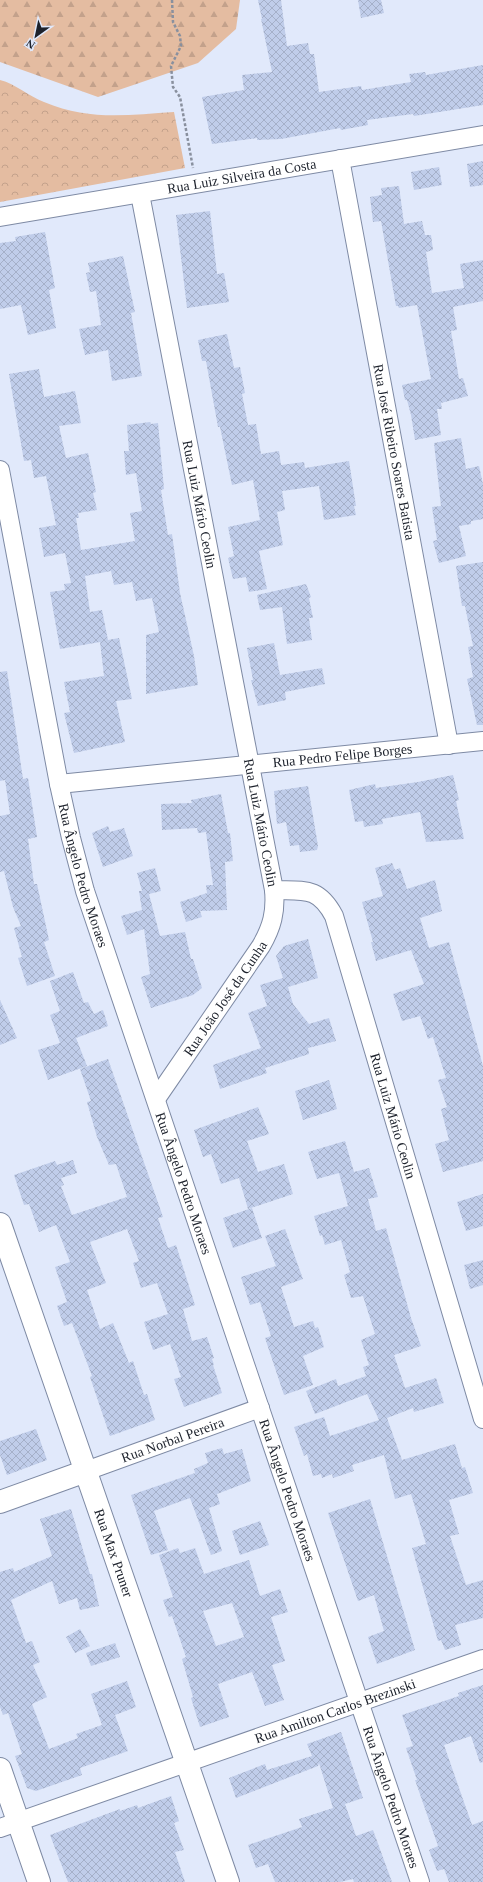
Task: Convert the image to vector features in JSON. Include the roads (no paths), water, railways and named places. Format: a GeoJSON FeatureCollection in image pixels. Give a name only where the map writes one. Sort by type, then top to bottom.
{"type":"FeatureCollection","features":[{"type":"Feature","properties":{"kind":"street","name":"Rua Luiz Silveira da Costa"},"geometry":{"type":"LineString","coordinates":[[0,217],[483,135]]}},
{"type":"Feature","properties":{"kind":"street","name":"Rua José Ribeiro Soares Batista"},"geometry":{"type":"LineString","coordinates":[[340,159],[449,744]]}},
{"type":"Feature","properties":{"kind":"street","name":"Rua Luiz Mário Ceolin"},"geometry":{"type":"LineString","coordinates":[[140,194],[274,890],[305,891],[318,895],[328,904],[334,916],[483,1419]]}},
{"type":"Feature","properties":{"kind":"street","name":"Rua Ângelo Pedro Moraes"},"geometry":{"type":"LineString","coordinates":[[0,470],[5,528],[59,784],[85,891],[420,1882]]}},
{"type":"Feature","properties":{"kind":"street","name":"Rua Pedro Felipe Borges"},"geometry":{"type":"LineString","coordinates":[[59,784],[483,741]]}},
{"type":"Feature","properties":{"kind":"street","name":"Rua João José da Cunha"},"geometry":{"type":"LineString","coordinates":[[156,1099],[261,946],[270,930],[274,918],[276,904],[274,890]]}},
{"type":"Feature","properties":{"kind":"street","name":"Rua Max Pruner"},"geometry":{"type":"LineString","coordinates":[[0,1224],[228,1882]]}},
{"type":"Feature","properties":{"kind":"street","name":"Rua Norbal Pereira"},"geometry":{"type":"LineString","coordinates":[[86,1471],[260,1408]]}},
{"type":"Feature","properties":{"kind":"street"},"geometry":{"type":"LineString","coordinates":[[0,1502],[86,1471]]}},
{"type":"Feature","properties":{"kind":"street","name":"Rua Amilton Carlos Brezinski"},"geometry":{"type":"LineString","coordinates":[[9,1824],[483,1659]]}},
{"type":"Feature","properties":{"kind":"street"},"geometry":{"type":"LineString","coordinates":[[0,1769],[9,1824],[39,1882]]}}]}
